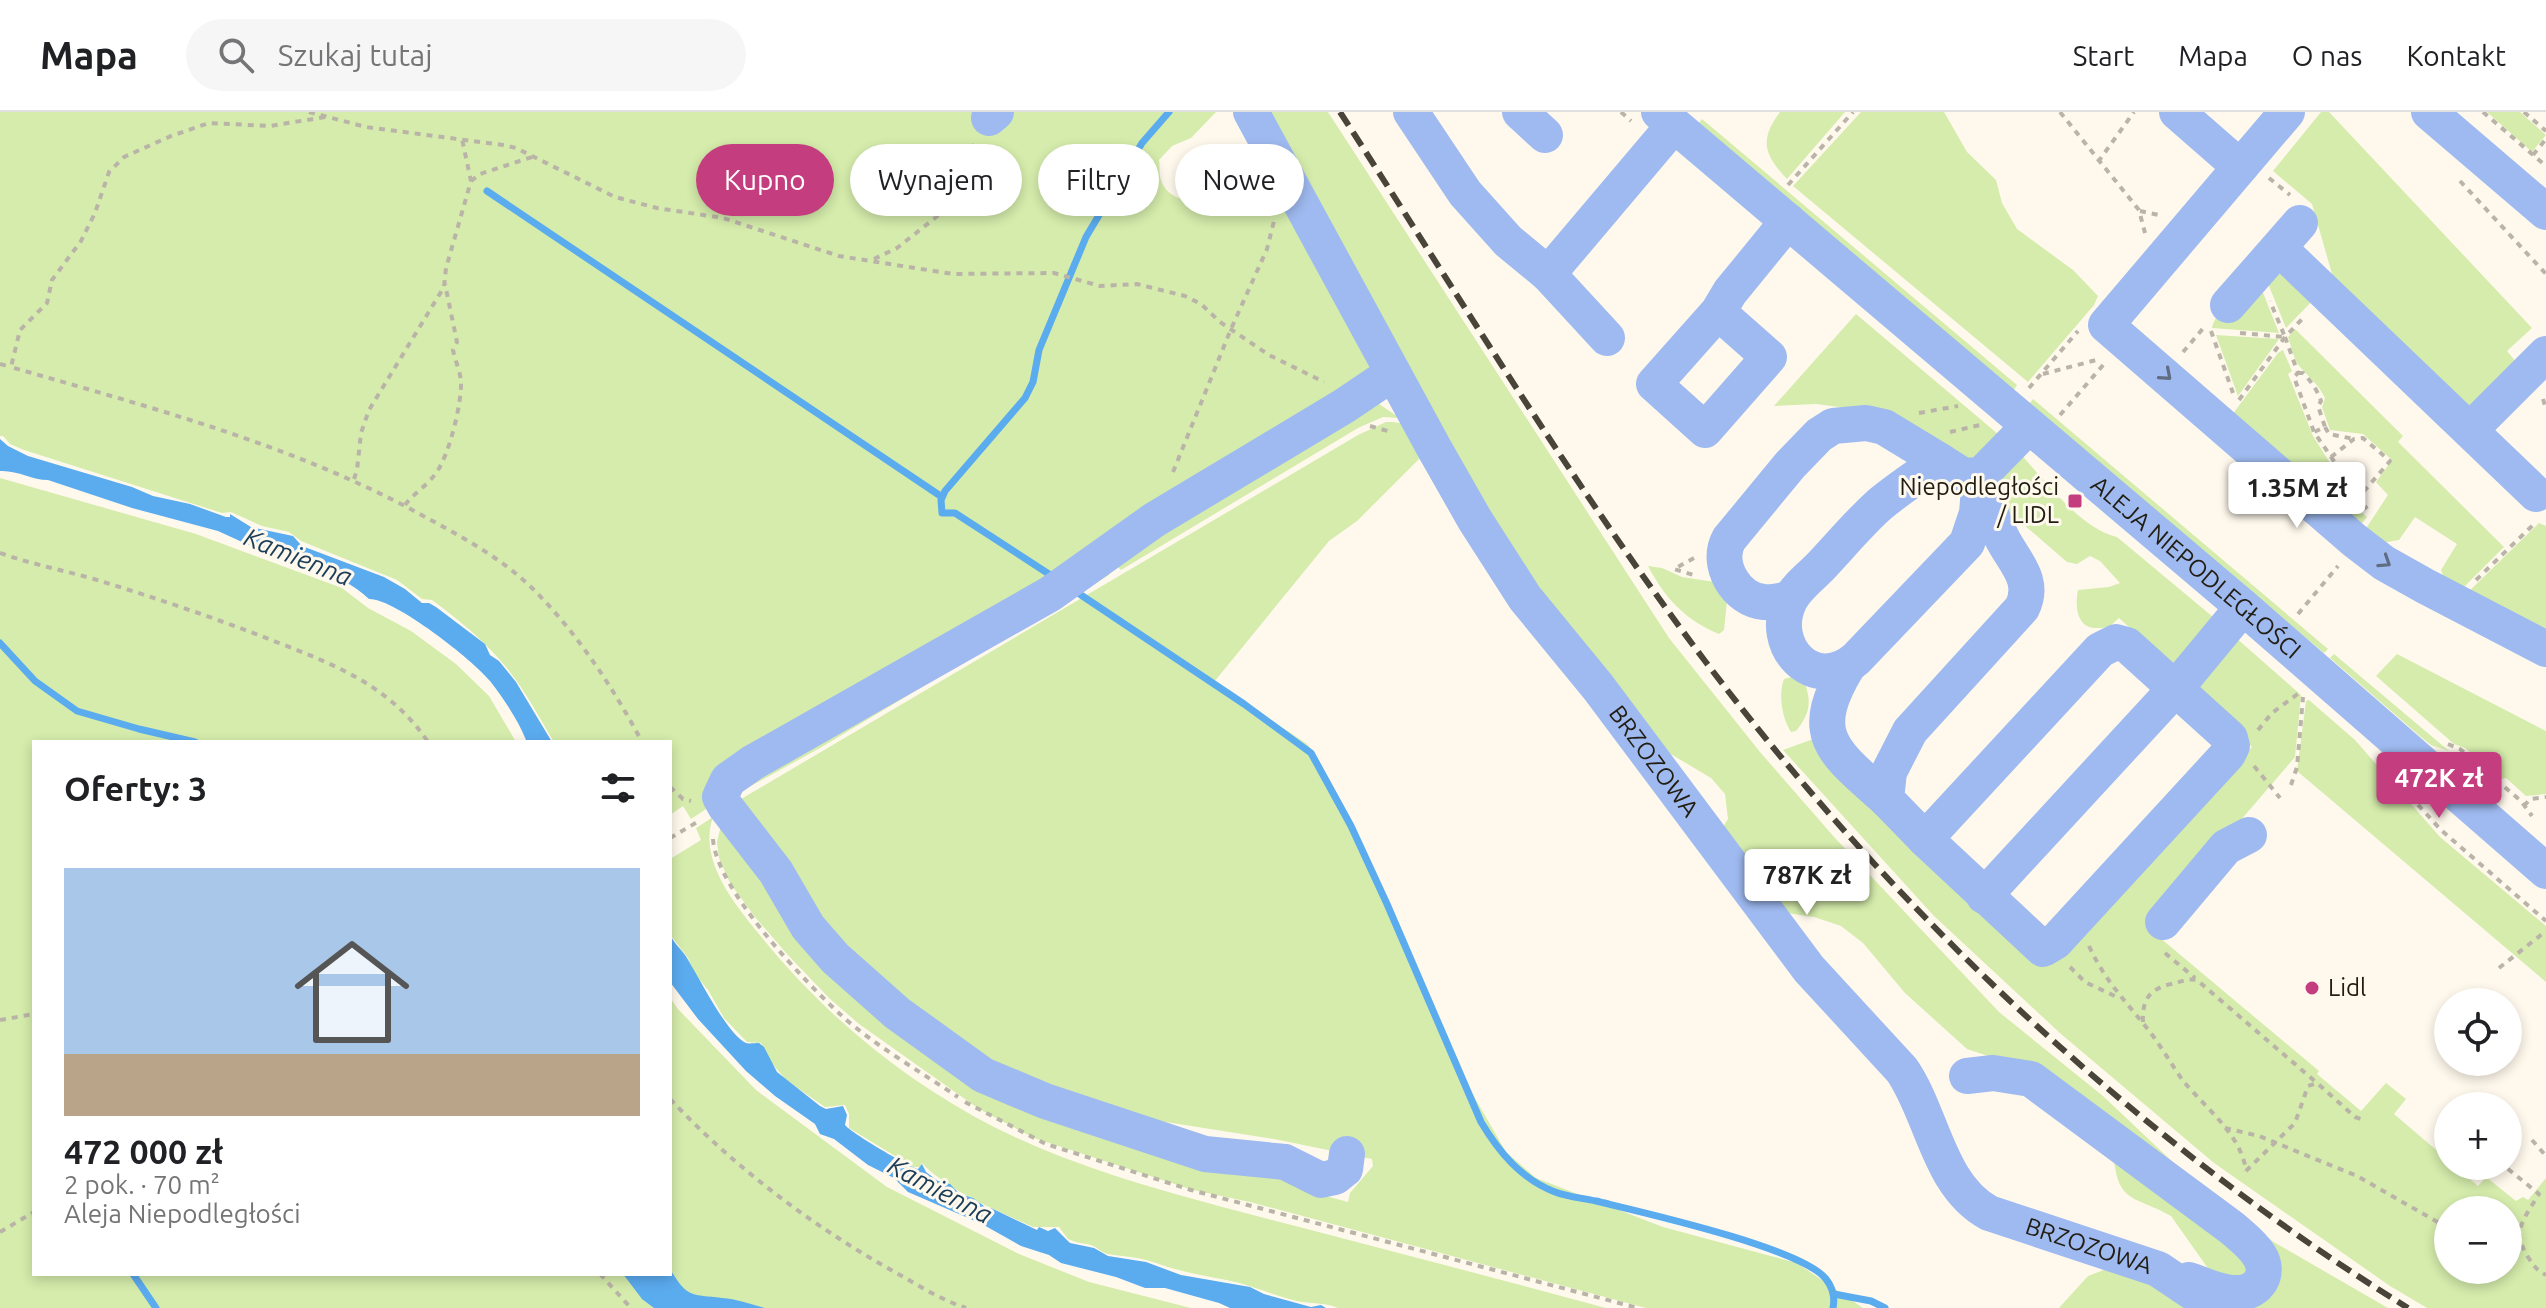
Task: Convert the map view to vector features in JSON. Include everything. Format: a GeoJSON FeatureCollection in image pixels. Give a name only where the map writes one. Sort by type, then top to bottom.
{"type":"FeatureCollection","features":[{"type":"Feature","properties":{"kind":"street","name":"BRZOZOWA"},"geometry":{"type":"LineString","coordinates":[[1251,112],[1268,144]]}},
{"type":"Feature","properties":{"kind":"street"},"geometry":{"type":"LineString","coordinates":[[1411,112],[1465,193],[1508,241],[1548,274],[1607,338]]}},
{"type":"Feature","properties":{"kind":"street"},"geometry":{"type":"LineString","coordinates":[[2177,112],[2240,167]]}},
{"type":"Feature","properties":{"kind":"street"},"geometry":{"type":"LineString","coordinates":[[2287,112],[2240,167],[2108,341],[2348,551],[2384,563],[2546,649]]}},
{"type":"Feature","properties":{"kind":"street"},"geometry":{"type":"LineString","coordinates":[[2433,113],[2546,212]]}},
{"type":"Feature","properties":{"kind":"street"},"geometry":{"type":"LineString","coordinates":[[1548,274],[1666,118]]}},
{"type":"Feature","properties":{"kind":"street","name":"ALEJA NIEPODLEGŁOŚCI"},"geometry":{"type":"LineString","coordinates":[[1666,118],[1787,204],[2029,426],[2243,607],[2546,871]]}},
{"type":"Feature","properties":{"kind":"street"},"geometry":{"type":"LineString","coordinates":[[1718,312],[1787,204]]}},
{"type":"Feature","properties":{"kind":"street","name":"BRZOZOWA"},"geometry":{"type":"LineString","coordinates":[[1304,210],[1475,520],[1525,598],[1593,682],[1809,969],[1902,1070],[1915,1089],[1938,1148],[1961,1190],[1975,1205],[1989,1213],[2158,1269],[2216,1308]]}},
{"type":"Feature","properties":{"kind":"street"},"geometry":{"type":"LineString","coordinates":[[2220,318],[2290,236],[2539,505]]}},
{"type":"Feature","properties":{"kind":"street"},"geometry":{"type":"LineString","coordinates":[[2471,429],[2546,354]]}},
{"type":"Feature","properties":{"kind":"street"},"geometry":{"type":"LineString","coordinates":[[1347,1154],[1345,1169],[1335,1177],[1321,1180],[1285,1162],[1220,1156],[1187,1148],[1045,1101],[983,1075],[897,1013],[835,958],[808,927],[776,872],[720,797],[728,780],[752,763],[1050,594],[1154,520],[1393,373]]}},
{"type":"Feature","properties":{"kind":"street"},"geometry":{"type":"LineString","coordinates":[[1776,601],[1741,591],[1731,581],[1724,550],[1729,539],[1819,435],[1833,426],[1849,423],[1884,427],[1962,475],[1980,479]]}},
{"type":"Feature","properties":{"kind":"street"},"geometry":{"type":"LineString","coordinates":[[1925,839],[2108,645],[2124,642],[2230,738],[2231,750],[2045,950],[2038,947],[1925,839],[1886,799],[1866,782],[1831,741],[1825,723],[1830,679],[1967,543],[1977,513],[1980,479],[2029,426]]}},
{"type":"Feature","properties":{"kind":"street"},"geometry":{"type":"LineString","coordinates":[[1776,601],[1879,505],[1940,461]]}},
{"type":"Feature","properties":{"kind":"street"},"geometry":{"type":"LineString","coordinates":[[1886,799],[1889,772],[1910,731],[2022,608],[2027,598],[2025,575],[2002,539],[1980,479]]}},
{"type":"Feature","properties":{"kind":"street"},"geometry":{"type":"LineString","coordinates":[[1776,601],[1784,627],[1784,640],[1796,660],[1830,679]]}},
{"type":"Feature","properties":{"kind":"street"},"geometry":{"type":"LineString","coordinates":[[1984,896],[2176,688],[2243,607]]}},
{"type":"Feature","properties":{"kind":"street"},"geometry":{"type":"LineString","coordinates":[[2163,922],[2226,847],[2249,835]]}},
{"type":"Feature","properties":{"kind":"street"},"geometry":{"type":"LineString","coordinates":[[1967,1076],[1993,1073],[2031,1079],[2232,1228],[2261,1257],[2265,1270],[2260,1284],[2249,1291],[2235,1293],[2158,1269]]}},
{"type":"Feature","properties":{"kind":"path"},"geometry":{"type":"LineString","coordinates":[[309,112],[366,127],[503,145],[615,197],[657,208],[723,218],[827,253],[953,274],[1039,272],[1100,286],[1137,284],[1185,296],[1201,304],[1280,362],[1358,396]]}},
{"type":"Feature","properties":{"kind":"path"},"geometry":{"type":"LineString","coordinates":[[1787,204],[1853,112]]}},
{"type":"Feature","properties":{"kind":"path"},"geometry":{"type":"LineString","coordinates":[[2060,112],[2139,210],[2145,235]]}},
{"type":"Feature","properties":{"kind":"path"},"geometry":{"type":"LineString","coordinates":[[2098,162],[2134,112]]}},
{"type":"Feature","properties":{"kind":"path"},"geometry":{"type":"LineString","coordinates":[[2483,112],[2546,166]]}},
{"type":"Feature","properties":{"kind":"path"},"geometry":{"type":"LineString","coordinates":[[2524,112],[2546,131]]}},
{"type":"Feature","properties":{"kind":"path"},"geometry":{"type":"LineString","coordinates":[[11,367],[20,330],[47,303],[52,280],[81,241],[95,213],[109,172],[124,157],[209,123],[270,126],[325,117]]}},
{"type":"Feature","properties":{"kind":"path"},"geometry":{"type":"LineString","coordinates":[[354,479],[361,433],[369,410],[424,317],[443,291],[471,181],[461,139]]}},
{"type":"Feature","properties":{"kind":"path"},"geometry":{"type":"LineString","coordinates":[[2533,155],[2546,139]]}},
{"type":"Feature","properties":{"kind":"path"},"geometry":{"type":"LineString","coordinates":[[471,181],[480,174],[533,157]]}},
{"type":"Feature","properties":{"kind":"path"},"geometry":{"type":"LineString","coordinates":[[2460,181],[2546,274]]}},
{"type":"Feature","properties":{"kind":"path"},"geometry":{"type":"LineString","coordinates":[[2139,210],[2161,216]]}},
{"type":"Feature","properties":{"kind":"path"},"geometry":{"type":"LineString","coordinates":[[872,260],[897,248],[938,216]]}},
{"type":"Feature","properties":{"kind":"path"},"geometry":{"type":"LineString","coordinates":[[1172,475],[1267,249],[1276,216]]}},
{"type":"Feature","properties":{"kind":"path"},"geometry":{"type":"LineString","coordinates":[[405,505],[440,467],[460,395],[460,375],[453,350],[457,342],[444,278]]}},
{"type":"Feature","properties":{"kind":"path"},"geometry":{"type":"LineString","coordinates":[[2220,318],[2237,403],[2285,337],[2314,308]]}},
{"type":"Feature","properties":{"kind":"path"},"geometry":{"type":"LineString","coordinates":[[2190,345],[2202,330]]}},
{"type":"Feature","properties":{"kind":"path"},"geometry":{"type":"LineString","coordinates":[[2285,337],[2298,373]]}},
{"type":"Feature","properties":{"kind":"path"},"geometry":{"type":"LineString","coordinates":[[2041,374],[2108,341]]}},
{"type":"Feature","properties":{"kind":"path"},"geometry":{"type":"LineString","coordinates":[[0,364],[212,427],[354,479],[452,530],[500,562],[536,592],[588,656],[641,740]]}},
{"type":"Feature","properties":{"kind":"path"},"geometry":{"type":"LineString","coordinates":[[2298,373],[2303,373],[2317,390],[2321,401],[2318,406],[2329,434],[2363,438],[2390,461],[2359,497]]}},
{"type":"Feature","properties":{"kind":"path"},"geometry":{"type":"LineString","coordinates":[[2296,616],[2348,551],[2372,515],[2314,432],[2294,377],[2298,373]]}},
{"type":"Feature","properties":{"kind":"path"},"geometry":{"type":"LineString","coordinates":[[1884,427],[1896,419],[1968,405]]}},
{"type":"Feature","properties":{"kind":"path"},"geometry":{"type":"LineString","coordinates":[[2314,432],[2325,427]]}},
{"type":"Feature","properties":{"kind":"path"},"geometry":{"type":"LineString","coordinates":[[2331,457],[2354,439]]}},
{"type":"Feature","properties":{"kind":"path"},"geometry":{"type":"LineString","coordinates":[[2469,587],[2539,505]]}},
{"type":"Feature","properties":{"kind":"path"},"geometry":{"type":"LineString","coordinates":[[0,553],[173,603],[346,669],[399,707],[426,740]]}},
{"type":"Feature","properties":{"kind":"path"},"geometry":{"type":"LineString","coordinates":[[2291,785],[2297,767],[2303,690]]}},
{"type":"Feature","properties":{"kind":"path"},"geometry":{"type":"LineString","coordinates":[[2524,806],[2530,799],[2546,797]]}},
{"type":"Feature","properties":{"kind":"path"},"geometry":{"type":"LineString","coordinates":[[672,837],[696,823]]}},
{"type":"Feature","properties":{"kind":"path"},"geometry":{"type":"LineString","coordinates":[[2080,915],[2090,947],[2121,998],[2241,1150],[2246,1171],[2295,1123],[2308,1086],[2317,1083]]}},
{"type":"Feature","properties":{"kind":"path"},"geometry":{"type":"LineString","coordinates":[[2499,968],[2546,931]]}},
{"type":"Feature","properties":{"kind":"path"},"geometry":{"type":"LineString","coordinates":[[2055,942],[2073,972],[2085,982],[2121,998]]}},
{"type":"Feature","properties":{"kind":"path"},"geometry":{"type":"LineString","coordinates":[[2143,1024],[2144,1001],[2155,989],[2182,980],[2197,980],[2361,1119]]}},
{"type":"Feature","properties":{"kind":"path"},"geometry":{"type":"LineString","coordinates":[[0,1020],[32,1014]]}},
{"type":"Feature","properties":{"kind":"path"},"geometry":{"type":"LineString","coordinates":[[672,1101],[704,1135],[779,1197],[872,1260],[950,1303],[966,1308]]}},
{"type":"Feature","properties":{"kind":"path"},"geometry":{"type":"LineString","coordinates":[[2222,1127],[2275,1143],[2357,1176],[2434,1220]]}},
{"type":"Feature","properties":{"kind":"path"},"geometry":{"type":"LineString","coordinates":[[2532,1140],[2546,1156]]}},
{"type":"Feature","properties":{"kind":"path"},"geometry":{"type":"LineString","coordinates":[[2522,1180],[2539,1194],[2522,1224]]}},
{"type":"Feature","properties":{"kind":"path"},"geometry":{"type":"LineString","coordinates":[[0,1232],[32,1213]]}},
{"type":"Feature","properties":{"kind":"path"},"geometry":{"type":"LineString","coordinates":[[1379,1239],[1638,1308]]}},
{"type":"Feature","properties":{"kind":"path"},"geometry":{"type":"LineString","coordinates":[[2522,1251],[2536,1270],[2546,1275]]}},
{"type":"Feature","properties":{"kind":"path"},"geometry":{"type":"LineString","coordinates":[[602,1276],[631,1308]]}},
{"type":"Feature","properties":{"kind":"green space"},"geometry":{"type":"Polygon","coordinates":[[[0,112],[1216,112],[1191,138],[1172,146],[1159,160],[1160,178],[1165,188],[1175,196],[1175,216],[1290,216],[1373,367],[691,819],[683,806],[672,814],[672,740],[553,740],[519,684],[489,648],[432,600],[422,599],[397,580],[301,541],[289,532],[24,450],[10,444],[0,436],[0,112]]]}},
{"type":"Feature","properties":{"kind":"green space"},"geometry":{"type":"Polygon","coordinates":[[[1265,112],[1328,112],[1669,638],[1760,752],[1835,838],[1999,1012],[2103,1096],[2178,1167],[2272,1241],[2388,1308],[2236,1308],[2171,1216],[2137,1200],[2123,1189],[2118,1180],[2113,1150],[1994,1058],[1967,1049],[1905,993],[1863,943],[1841,926],[1814,917],[1780,912],[1719,833],[1728,819],[1725,794],[1711,778],[1664,750],[1505,540],[1304,182],[1304,144],[1283,144],[1265,112]]]}},
{"type":"Feature","properties":{"kind":"green space"},"geometry":{"type":"Polygon","coordinates":[[[1780,112],[1845,112],[1787,179],[1773,162],[1767,147],[1769,131],[1780,112]]]}},
{"type":"Feature","properties":{"kind":"green space"},"geometry":{"type":"Polygon","coordinates":[[[1861,112],[1944,112],[1967,152],[1996,180],[2002,203],[2017,229],[2073,270],[2098,296],[2094,305],[2028,382],[1793,186],[1861,112]]]}},
{"type":"Feature","properties":{"kind":"green space"},"geometry":{"type":"Polygon","coordinates":[[[2321,112],[2329,112],[2532,328],[2507,351],[2521,368],[2474,410],[2334,281],[2312,204],[2273,171],[2321,112]]]}},
{"type":"Feature","properties":{"kind":"green space"},"geometry":{"type":"Polygon","coordinates":[[[2487,112],[2520,112],[2546,135],[2532,152],[2487,112]]]}},
{"type":"Feature","properties":{"kind":"green space"},"geometry":{"type":"Polygon","coordinates":[[[1702,119],[2017,385],[2013,391],[1698,124],[1702,119]]]}},
{"type":"Feature","properties":{"kind":"green space"},"geometry":{"type":"Polygon","coordinates":[[[2279,273],[2319,294],[2286,328],[2265,276],[2279,273]]]}},
{"type":"Feature","properties":{"kind":"green space"},"geometry":{"type":"Polygon","coordinates":[[[2258,280],[2279,333],[2212,328],[2224,308],[2258,280]]]}},
{"type":"Feature","properties":{"kind":"green space"},"geometry":{"type":"Polygon","coordinates":[[[1856,314],[2001,437],[1972,460],[1862,410],[1816,404],[1774,406],[1856,314]]]}},
{"type":"Feature","properties":{"kind":"green space"},"geometry":{"type":"Polygon","coordinates":[[[2295,329],[2403,436],[2398,442],[2504,547],[2455,596],[2441,570],[2457,544],[2415,517],[2399,540],[2370,545],[2359,539],[2388,495],[2376,482],[2392,460],[2363,434],[2330,430],[2322,407],[2325,398],[2293,353],[2288,337],[2295,329]]]}},
{"type":"Feature","properties":{"kind":"green space"},"geometry":{"type":"Polygon","coordinates":[[[2216,335],[2279,339],[2238,396],[2216,335]]]}},
{"type":"Feature","properties":{"kind":"green space"},"geometry":{"type":"Polygon","coordinates":[[[2283,350],[2292,371],[2288,374],[2313,436],[2367,517],[2355,532],[2229,419],[2283,350]]]}},
{"type":"Feature","properties":{"kind":"green space"},"geometry":{"type":"Polygon","coordinates":[[[2033,399],[2328,649],[2324,653],[2029,404],[2033,399]]]}},
{"type":"Feature","properties":{"kind":"green space"},"geometry":{"type":"Polygon","coordinates":[[[1376,402],[1400,418],[1383,417],[1358,428],[1121,570],[1118,567],[820,748],[740,792],[731,789],[1376,402]]]}},
{"type":"Feature","properties":{"kind":"green space"},"geometry":{"type":"Polygon","coordinates":[[[1386,422],[1412,428],[1428,450],[1357,521],[1329,541],[1214,682],[1307,744],[1315,754],[1350,819],[1472,1093],[1506,1152],[1536,1178],[1663,1227],[1797,1263],[1863,1308],[1646,1308],[1250,1202],[1193,1190],[1034,1138],[979,1109],[859,1024],[787,954],[730,883],[719,858],[717,842],[723,817],[739,831],[798,926],[834,966],[977,1081],[1116,1129],[1159,1148],[1244,1169],[1270,1171],[1307,1191],[1348,1202],[1350,1193],[1373,1166],[1372,1159],[1274,1139],[1115,1114],[1011,1081],[922,1018],[887,984],[811,909],[752,824],[746,827],[731,805],[1358,435],[1386,422]]]}},
{"type":"Feature","properties":{"kind":"green space"},"geometry":{"type":"Polygon","coordinates":[[[2019,452],[2076,514],[2103,532],[2117,537],[2219,622],[2174,668],[2119,618],[2108,627],[2101,628],[2089,627],[2080,619],[2078,590],[2120,583],[2100,561],[2090,556],[2077,564],[2067,562],[2002,506],[1997,482],[2019,452]]]}},
{"type":"Feature","properties":{"kind":"green space"},"geometry":{"type":"Polygon","coordinates":[[[0,478],[196,534],[342,588],[368,608],[411,631],[456,664],[489,696],[515,740],[32,740],[32,1276],[672,1276],[672,1000],[756,1090],[887,1187],[1019,1254],[1089,1282],[1191,1308],[0,1308],[0,478]]]}},
{"type":"Feature","properties":{"kind":"green space"},"geometry":{"type":"Polygon","coordinates":[[[2539,523],[2546,526],[2546,639],[2461,599],[2539,523]]]}},
{"type":"Feature","properties":{"kind":"green space"},"geometry":{"type":"Polygon","coordinates":[[[1648,566],[1662,568],[1682,577],[1715,582],[1727,601],[1724,630],[1719,634],[1686,615],[1661,588],[1648,566]]]}},
{"type":"Feature","properties":{"kind":"green space"},"geometry":{"type":"Polygon","coordinates":[[[2235,637],[2301,695],[2295,757],[2215,850],[2159,937],[2319,1071],[2317,1074],[2361,1111],[2386,1083],[2406,1099],[2394,1114],[2434,1148],[2434,1180],[2471,1180],[2478,1186],[2483,1180],[2490,1180],[2510,1196],[2434,1196],[2434,1284],[2522,1284],[2522,1198],[2528,1200],[2546,1178],[2546,1308],[2427,1308],[2390,1286],[2214,1163],[2061,1034],[1934,916],[1783,750],[1816,738],[1954,877],[2049,966],[2252,747],[2200,691],[2201,676],[2235,637]]]}},
{"type":"Feature","properties":{"kind":"green space"},"geometry":{"type":"Polygon","coordinates":[[[2334,654],[2449,751],[2431,745],[2421,737],[2330,658],[2334,654]]]}},
{"type":"Feature","properties":{"kind":"green space"},"geometry":{"type":"Polygon","coordinates":[[[2397,654],[2546,731],[2546,794],[2526,796],[2506,778],[2501,779],[2465,748],[2454,744],[2376,676],[2397,654]]]}},
{"type":"Feature","properties":{"kind":"green space"},"geometry":{"type":"Polygon","coordinates":[[[1792,677],[1805,684],[1809,703],[1804,720],[1796,731],[1791,732],[1783,713],[1781,692],[1784,679],[1792,677]]]}},
{"type":"Feature","properties":{"kind":"green space"},"geometry":{"type":"Polygon","coordinates":[[[2309,700],[2355,740],[2440,837],[2546,926],[2546,982],[2297,771],[2306,701],[2309,700]]]}},
{"type":"Feature","properties":{"kind":"green space"},"geometry":{"type":"Polygon","coordinates":[[[713,817],[710,848],[714,864],[729,894],[784,964],[838,1019],[929,1089],[996,1128],[1071,1160],[1149,1186],[1606,1308],[1338,1308],[1297,1301],[1231,1281],[1106,1253],[1068,1239],[1059,1227],[1033,1227],[962,1194],[922,1163],[920,1167],[913,1167],[849,1128],[845,1105],[825,1107],[786,1080],[770,1061],[761,1043],[747,1042],[724,1018],[672,937],[672,858],[701,840],[696,828],[713,817]]]}},
{"type":"Feature","properties":{"kind":"green space"},"geometry":{"type":"Polygon","coordinates":[[[2109,1268],[2154,1285],[2194,1308],[2059,1308],[2088,1276],[2109,1268]]]}},
{"type":"Feature","properties":{"kind":"water","name":"Kamienna"},"geometry":{"type":"Polygon","coordinates":[[[0,439],[28,456],[226,517],[230,514],[251,527],[293,536],[302,546],[384,577],[422,603],[436,607],[485,644],[490,655],[516,682],[551,740],[526,740],[505,702],[481,671],[414,619],[381,601],[369,599],[344,581],[218,531],[132,508],[48,480],[0,471],[0,439]]]}},
{"type":"Feature","properties":{"kind":"water","name":"Kamienna"},"geometry":{"type":"Polygon","coordinates":[[[672,938],[738,1038],[764,1047],[777,1072],[820,1106],[826,1109],[843,1106],[847,1115],[845,1125],[891,1156],[918,1169],[922,1164],[926,1172],[938,1181],[950,1184],[960,1194],[973,1198],[988,1209],[1037,1230],[1039,1227],[1048,1231],[1055,1228],[1070,1243],[1094,1248],[1108,1256],[1146,1262],[1181,1275],[1250,1287],[1311,1307],[1321,1305],[1326,1308],[1230,1308],[1165,1288],[1145,1288],[1061,1263],[1049,1255],[1021,1246],[982,1224],[908,1192],[894,1178],[868,1165],[834,1139],[820,1134],[815,1124],[746,1071],[698,1019],[672,985],[672,938]]]}},
{"type":"Feature","properties":{"kind":"water"},"geometry":{"type":"Polygon","coordinates":[[[672,1272],[681,1286],[691,1293],[733,1299],[765,1308],[654,1308],[642,1299],[625,1276],[672,1276],[672,1272]]]}},
{"type":"Feature","properties":{"kind":"waterway"},"geometry":{"type":"LineString","coordinates":[[1055,578],[955,513],[942,513],[941,500],[945,491],[1025,398],[1033,382],[1039,350],[1086,237],[1142,143],[1169,112]]}},
{"type":"Feature","properties":{"kind":"waterway"},"geometry":{"type":"LineString","coordinates":[[487,191],[942,497]]}},
{"type":"Feature","properties":{"kind":"waterway"},"geometry":{"type":"LineString","coordinates":[[1075,591],[1244,704],[1311,753],[1351,826],[1387,904],[1481,1122],[1495,1144],[1521,1172],[1560,1194],[1682,1222],[1786,1255],[1811,1267],[1826,1279],[1833,1293],[1833,1308]]}},
{"type":"Feature","properties":{"kind":"waterway"},"geometry":{"type":"LineString","coordinates":[[0,643],[35,681],[77,711],[186,740]]}},
{"type":"Feature","properties":{"kind":"waterway"},"geometry":{"type":"LineString","coordinates":[[134,1276],[156,1308]]}},
{"type":"Feature","properties":{"kind":"waterway"},"geometry":{"type":"LineString","coordinates":[[1834,1294],[1871,1301],[1885,1308]]}},
{"type":"Feature","properties":{"kind":"railway"},"geometry":{"type":"LineString","coordinates":[[1340,112],[1518,390],[1656,595],[1779,755],[1858,846],[1940,933],[2027,1017],[2117,1096],[2211,1172],[2308,1242],[2408,1308]]}},
{"type":"Feature","properties":{"kind":"place","name":"Niepodległości / LIDL"},"geometry":{"type":"Point","coordinates":[2075,501]}},
{"type":"Feature","properties":{"kind":"place","name":"Lidl"},"geometry":{"type":"Point","coordinates":[2312,988]}}]}
